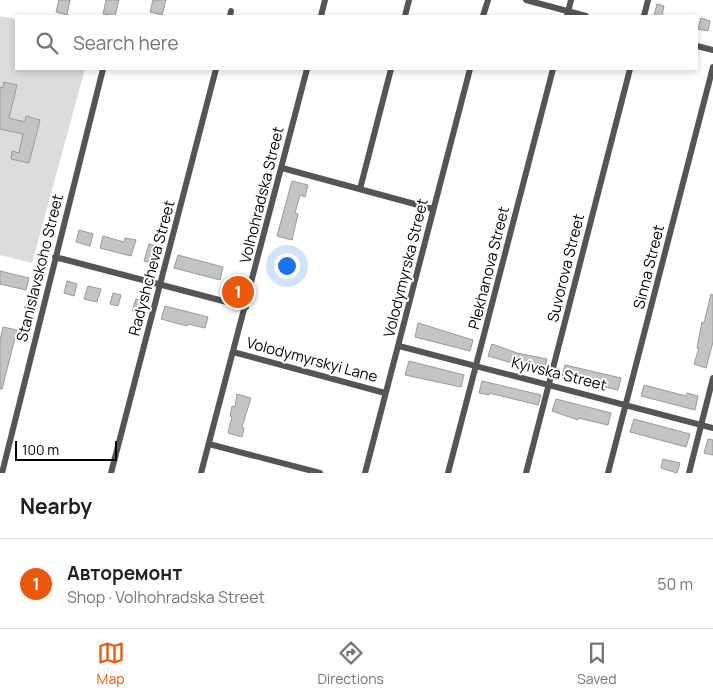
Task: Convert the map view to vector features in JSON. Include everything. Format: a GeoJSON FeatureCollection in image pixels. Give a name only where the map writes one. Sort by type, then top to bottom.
{"type":"FeatureCollection","features":[{"type":"Feature","properties":{"kind":"street"},"geometry":{"type":"LineString","coordinates":[[320,15],[325,0]]}},
{"type":"Feature","properties":{"kind":"street"},"geometry":{"type":"LineString","coordinates":[[405,15],[409,0]]}},
{"type":"Feature","properties":{"kind":"street"},"geometry":{"type":"LineString","coordinates":[[484,15],[488,0]]}},
{"type":"Feature","properties":{"kind":"street"},"geometry":{"type":"LineString","coordinates":[[526,0],[567,14],[571,0]]}},
{"type":"Feature","properties":{"kind":"street"},"geometry":{"type":"LineString","coordinates":[[644,15],[648,0]]}},
{"type":"Feature","properties":{"kind":"street"},"geometry":{"type":"LineString","coordinates":[[698,46],[713,50]]}},
{"type":"Feature","properties":{"kind":"street","name":"Sinna Street"},"geometry":{"type":"LineString","coordinates":[[608,473],[713,67]]}},
{"type":"Feature","properties":{"kind":"street","name":"Stanislavskoho Street"},"geometry":{"type":"LineString","coordinates":[[2,473],[2,464],[103,70]]}},
{"type":"Feature","properties":{"kind":"street","name":"Radyshcheva Street"},"geometry":{"type":"LineString","coordinates":[[111,473],[216,70]]}},
{"type":"Feature","properties":{"kind":"street","name":"Volhohradska Street"},"geometry":{"type":"LineString","coordinates":[[201,473],[307,70]]}},
{"type":"Feature","properties":{"kind":"street"},"geometry":{"type":"LineString","coordinates":[[360,189],[391,70]]}},
{"type":"Feature","properties":{"kind":"street","name":"Volodymyrska Street"},"geometry":{"type":"LineString","coordinates":[[364,473],[399,346],[470,70]]}},
{"type":"Feature","properties":{"kind":"street","name":"Plekhanova Street"},"geometry":{"type":"LineString","coordinates":[[448,473],[553,70]]}},
{"type":"Feature","properties":{"kind":"street","name":"Suvorova Street"},"geometry":{"type":"LineString","coordinates":[[526,473],[630,70]]}},
{"type":"Feature","properties":{"kind":"street"},"geometry":{"type":"LineString","coordinates":[[282,168],[433,209]]}},
{"type":"Feature","properties":{"kind":"street"},"geometry":{"type":"LineString","coordinates":[[55,257],[246,307]]}},
{"type":"Feature","properties":{"kind":"street","name":"Kyivska Street"},"geometry":{"type":"LineString","coordinates":[[399,346],[713,428]]}},
{"type":"Feature","properties":{"kind":"street","name":"Volodymyrskyi Lane"},"geometry":{"type":"LineString","coordinates":[[233,352],[385,393]]}},
{"type":"Feature","properties":{"kind":"street"},"geometry":{"type":"LineString","coordinates":[[689,473],[713,378]]}},
{"type":"Feature","properties":{"kind":"street"},"geometry":{"type":"LineString","coordinates":[[208,444],[320,473]]}},
{"type":"Feature","properties":{"kind":"street"},"geometry":{"type":"LineString","coordinates":[[285,473],[287,464]]}},
{"type":"Feature","properties":{"kind":"shaded area"},"geometry":{"type":"Polygon","coordinates":[[[0,16],[15,19],[15,70],[85,70],[32,263],[0,255],[0,16]]]}},
{"type":"Feature","properties":{"kind":"building"},"geometry":{"type":"Polygon","coordinates":[[[59,0],[70,0],[67,15],[56,12],[59,0]]]}},
{"type":"Feature","properties":{"kind":"building"},"geometry":{"type":"Polygon","coordinates":[[[106,0],[119,0],[115,15],[103,14],[106,0]]]}},
{"type":"Feature","properties":{"kind":"building"},"geometry":{"type":"Polygon","coordinates":[[[153,0],[166,0],[162,15],[150,12],[153,0]]]}},
{"type":"Feature","properties":{"kind":"building"},"geometry":{"type":"Polygon","coordinates":[[[657,4],[664,6],[662,15],[654,15],[657,4]]]}},
{"type":"Feature","properties":{"kind":"building"},"geometry":{"type":"Polygon","coordinates":[[[701,18],[710,21],[708,31],[698,29],[701,18]]]}},
{"type":"Feature","properties":{"kind":"building"},"geometry":{"type":"Polygon","coordinates":[[[4,82],[17,85],[9,118],[25,122],[26,116],[40,120],[29,163],[11,159],[12,151],[19,153],[23,134],[0,129],[0,87],[3,88],[4,82]]]}},
{"type":"Feature","properties":{"kind":"building"},"geometry":{"type":"Polygon","coordinates":[[[292,181],[308,185],[305,197],[300,195],[295,213],[298,214],[292,240],[277,236],[292,181]]]}},
{"type":"Feature","properties":{"kind":"building"},"geometry":{"type":"Polygon","coordinates":[[[79,230],[93,234],[90,246],[76,242],[79,230]]]}},
{"type":"Feature","properties":{"kind":"building"},"geometry":{"type":"Polygon","coordinates":[[[103,236],[124,242],[125,238],[136,240],[131,256],[100,248],[103,236]]]}},
{"type":"Feature","properties":{"kind":"building"},"geometry":{"type":"Polygon","coordinates":[[[149,244],[161,247],[156,264],[144,261],[149,244]]]}},
{"type":"Feature","properties":{"kind":"building"},"geometry":{"type":"Polygon","coordinates":[[[178,255],[223,267],[220,280],[174,268],[178,255]]]}},
{"type":"Feature","properties":{"kind":"building"},"geometry":{"type":"Polygon","coordinates":[[[0,271],[29,278],[26,290],[0,284],[0,271]]]}},
{"type":"Feature","properties":{"kind":"building"},"geometry":{"type":"Polygon","coordinates":[[[67,281],[77,284],[74,296],[64,293],[67,281]]]}},
{"type":"Feature","properties":{"kind":"building"},"geometry":{"type":"Polygon","coordinates":[[[88,286],[101,289],[97,302],[84,299],[88,286]]]}},
{"type":"Feature","properties":{"kind":"building"},"geometry":{"type":"Polygon","coordinates":[[[113,293],[121,295],[118,306],[110,304],[113,293]]]}},
{"type":"Feature","properties":{"kind":"building"},"geometry":{"type":"Polygon","coordinates":[[[711,294],[713,295],[713,342],[706,368],[694,364],[699,348],[697,348],[702,322],[704,323],[711,294]]]}},
{"type":"Feature","properties":{"kind":"building"},"geometry":{"type":"Polygon","coordinates":[[[136,299],[146,302],[143,314],[132,311],[136,299]]]}},
{"type":"Feature","properties":{"kind":"building"},"geometry":{"type":"Polygon","coordinates":[[[165,306],[208,317],[205,328],[188,324],[187,326],[161,319],[165,306]]]}},
{"type":"Feature","properties":{"kind":"building"},"geometry":{"type":"Polygon","coordinates":[[[418,323],[473,340],[470,351],[415,337],[418,323]]]}},
{"type":"Feature","properties":{"kind":"building"},"geometry":{"type":"Polygon","coordinates":[[[3,327],[17,330],[2,389],[0,389],[0,340],[3,327]]]}},
{"type":"Feature","properties":{"kind":"building"},"geometry":{"type":"Polygon","coordinates":[[[492,344],[517,353],[547,359],[544,372],[488,356],[492,344]]]}},
{"type":"Feature","properties":{"kind":"building"},"geometry":{"type":"Polygon","coordinates":[[[409,361],[464,375],[461,387],[405,375],[409,361]]]}},
{"type":"Feature","properties":{"kind":"building"},"geometry":{"type":"Polygon","coordinates":[[[565,365],[621,378],[618,390],[562,377],[565,365]]]}},
{"type":"Feature","properties":{"kind":"building"},"geometry":{"type":"Polygon","coordinates":[[[482,381],[541,395],[538,405],[489,393],[489,395],[479,393],[482,381]]]}},
{"type":"Feature","properties":{"kind":"building"},"geometry":{"type":"Polygon","coordinates":[[[644,385],[686,396],[687,393],[698,396],[695,410],[641,396],[644,385]]]}},
{"type":"Feature","properties":{"kind":"building"},"geometry":{"type":"Polygon","coordinates":[[[237,394],[251,398],[242,427],[244,428],[242,437],[228,433],[232,417],[230,416],[232,406],[235,407],[237,394]]]}},
{"type":"Feature","properties":{"kind":"building"},"geometry":{"type":"Polygon","coordinates":[[[556,399],[611,413],[608,425],[578,418],[578,420],[552,411],[556,399]]]}},
{"type":"Feature","properties":{"kind":"building"},"geometry":{"type":"Polygon","coordinates":[[[634,419],[690,434],[686,447],[630,432],[634,419]]]}},
{"type":"Feature","properties":{"kind":"building"},"geometry":{"type":"Polygon","coordinates":[[[708,439],[713,440],[713,455],[704,453],[708,439]]]}},
{"type":"Feature","properties":{"kind":"building"},"geometry":{"type":"Polygon","coordinates":[[[663,459],[680,463],[677,473],[661,468],[663,459]]]}},
{"type":"Feature","properties":{"kind":"place","name":"Авторемонт"},"geometry":{"type":"Point","coordinates":[238,292]}}]}
